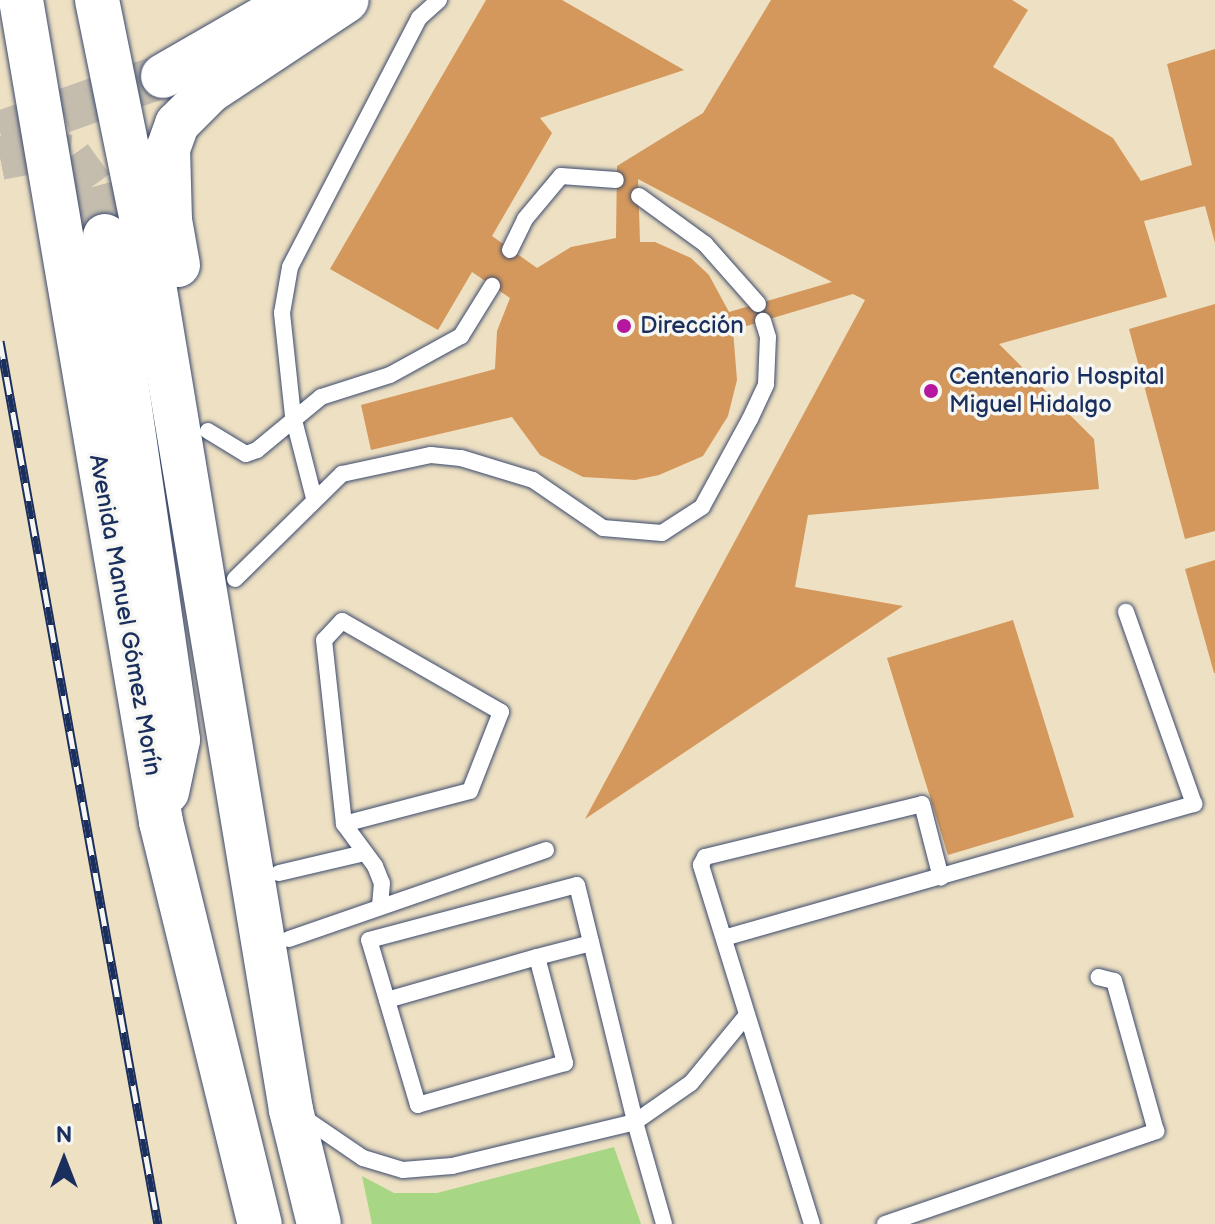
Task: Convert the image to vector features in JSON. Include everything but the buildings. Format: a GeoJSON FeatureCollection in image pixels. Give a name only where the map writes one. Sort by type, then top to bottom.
{"type":"FeatureCollection","features":[{"type":"Feature","properties":{"kind":"main road","name":"Avenida Manuel Gómez Morín"},"geometry":{"type":"LineString","coordinates":[[21,0],[161,822],[260,1224]]}},
{"type":"Feature","properties":{"kind":"main road"},"geometry":{"type":"LineString","coordinates":[[97,0],[236,685],[279,873],[294,968],[275,1000]]}},
{"type":"Feature","properties":{"kind":"main road"},"geometry":{"type":"LineString","coordinates":[[163,76],[295,0]]}},
{"type":"Feature","properties":{"kind":"main road"},"geometry":{"type":"LineString","coordinates":[[319,1224],[291,1110],[275,1000],[236,685],[235,579],[170,220],[168,149],[177,124],[210,91],[347,0]]}},
{"type":"Feature","properties":{"kind":"main road"},"geometry":{"type":"LineString","coordinates":[[170,220],[154,286],[192,340]]}},
{"type":"Feature","properties":{"kind":"main road"},"geometry":{"type":"LineString","coordinates":[[105,236],[178,740],[161,822]]}},
{"type":"Feature","properties":{"kind":"lane"},"geometry":{"type":"LineString","coordinates":[[314,498],[293,416],[282,313],[290,267],[403,45],[419,18],[439,0]]}},
{"type":"Feature","properties":{"kind":"lane"},"geometry":{"type":"LineString","coordinates":[[510,250],[525,219],[561,176],[616,180]]}},
{"type":"Feature","properties":{"kind":"lane"},"geometry":{"type":"LineString","coordinates":[[639,196],[705,244],[758,304]]}},
{"type":"Feature","properties":{"kind":"lane"},"geometry":{"type":"LineString","coordinates":[[208,431],[246,454],[321,397],[390,375],[461,336],[492,286]]}},
{"type":"Feature","properties":{"kind":"lane"},"geometry":{"type":"LineString","coordinates":[[235,579],[314,498],[342,474],[431,455],[461,458],[533,480],[603,528],[662,533],[702,507],[750,419],[766,384],[768,337],[763,321]]}},
{"type":"Feature","properties":{"kind":"lane"},"geometry":{"type":"LineString","coordinates":[[727,937],[1194,804],[1126,612]]}},
{"type":"Feature","properties":{"kind":"lane"},"geometry":{"type":"LineString","coordinates":[[344,824],[470,791],[501,712],[342,621],[324,640],[344,824],[382,883],[380,906]]}},
{"type":"Feature","properties":{"kind":"lane"},"geometry":{"type":"LineString","coordinates":[[812,1224],[746,1016],[727,937],[702,878],[705,857],[922,804],[941,878]]}},
{"type":"Feature","properties":{"kind":"lane"},"geometry":{"type":"LineString","coordinates":[[289,939],[546,850]]}},
{"type":"Feature","properties":{"kind":"lane"},"geometry":{"type":"LineString","coordinates":[[279,873],[364,853]]}},
{"type":"Feature","properties":{"kind":"lane"},"geometry":{"type":"LineString","coordinates":[[537,957],[565,1063],[418,1105],[369,940],[577,885],[635,1122],[664,1224]]}},
{"type":"Feature","properties":{"kind":"lane"},"geometry":{"type":"LineString","coordinates":[[387,1000],[591,943]]}},
{"type":"Feature","properties":{"kind":"lane"},"geometry":{"type":"LineString","coordinates":[[885,1224],[1156,1131],[1114,981],[1098,977]]}},
{"type":"Feature","properties":{"kind":"lane"},"geometry":{"type":"LineString","coordinates":[[291,1110],[363,1158],[403,1170],[452,1166],[635,1122],[691,1083],[746,1016]]}},
{"type":"Feature","properties":{"kind":"green space"},"geometry":{"type":"Polygon","coordinates":[[[614,1147],[641,1224],[372,1224],[362,1176],[394,1193],[437,1193],[614,1147]]]}},
{"type":"Feature","properties":{"kind":"tunnel"},"geometry":{"type":"LineString","coordinates":[[0,133],[163,76]]}},
{"type":"Feature","properties":{"kind":"tunnel"},"geometry":{"type":"LineString","coordinates":[[0,158],[30,152],[70,157],[92,187],[105,236]]}},
{"type":"Feature","properties":{"kind":"railway"},"geometry":{"type":"LineString","coordinates":[[0,341],[158,1224]]}},
{"type":"Feature","properties":{"kind":"place","name":"Dirección"},"geometry":{"type":"Point","coordinates":[624,326]}},
{"type":"Feature","properties":{"kind":"place","name":"Centenario Hospital Miguel Hidalgo"},"geometry":{"type":"Point","coordinates":[931,391]}}]}
